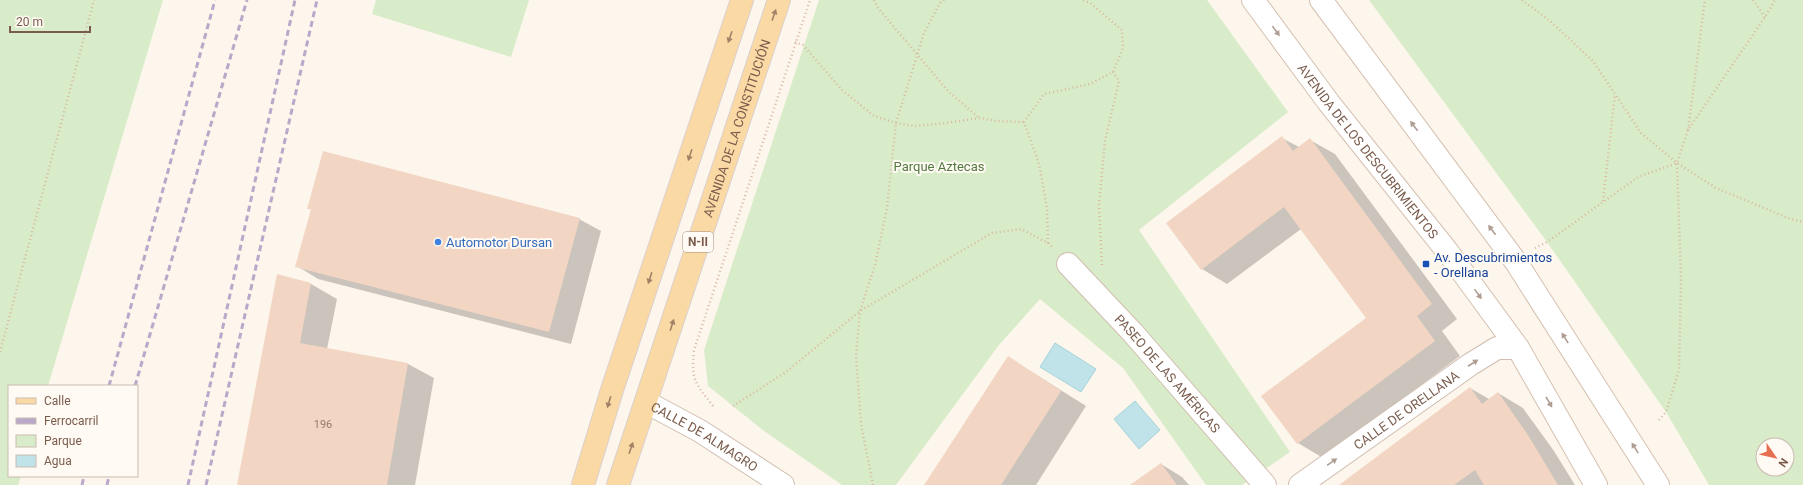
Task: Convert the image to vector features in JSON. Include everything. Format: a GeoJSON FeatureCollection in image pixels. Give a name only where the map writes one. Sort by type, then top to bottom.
{"type":"FeatureCollection","features":[{"type":"Feature","properties":{"kind":"main road","name":"N-II"},"geometry":{"type":"LineString","coordinates":[[583,485],[742,0]]}},
{"type":"Feature","properties":{"kind":"main road","name":"AVENIDA DE LA CONSTITUCIÓN"},"geometry":{"type":"LineString","coordinates":[[618,485],[779,0]]}},
{"type":"Feature","properties":{"kind":"street","name":"AVENIDA DE LOS DESCUBRIMIENTOS"},"geometry":{"type":"LineString","coordinates":[[1253,0],[1329,103],[1447,251],[1518,348],[1596,485]]}},
{"type":"Feature","properties":{"kind":"street"},"geometry":{"type":"LineString","coordinates":[[1321,0],[1516,262],[1658,485]]}},
{"type":"Feature","properties":{"kind":"street","name":"PASEO DE LAS AMÉRICAS"},"geometry":{"type":"LineString","coordinates":[[1068,264],[1133,333],[1265,485]]}},
{"type":"Feature","properties":{"kind":"street","name":"CALLE DE ORELLANA"},"geometry":{"type":"LineString","coordinates":[[1300,485],[1471,364],[1497,348],[1518,348]]}},
{"type":"Feature","properties":{"kind":"street","name":"CALLE DE ALMAGRO"},"geometry":{"type":"LineString","coordinates":[[646,402],[700,431],[783,485]]}},
{"type":"Feature","properties":{"kind":"path"},"geometry":{"type":"LineString","coordinates":[[0,352],[94,0]]}},
{"type":"Feature","properties":{"kind":"path"},"geometry":{"type":"LineString","coordinates":[[713,406],[696,385],[692,369],[694,350],[810,0]]}},
{"type":"Feature","properties":{"kind":"path"},"geometry":{"type":"LineString","coordinates":[[874,0],[878,8],[948,91],[979,118]]}},
{"type":"Feature","properties":{"kind":"path"},"geometry":{"type":"LineString","coordinates":[[873,485],[861,424],[856,355],[860,311],[875,265],[887,208],[896,123],[924,33],[940,3],[944,0]]}},
{"type":"Feature","properties":{"kind":"path"},"geometry":{"type":"LineString","coordinates":[[1024,122],[1044,94],[1090,84],[1113,72],[1124,48],[1122,30],[1090,3],[1083,0]]}},
{"type":"Feature","properties":{"kind":"path"},"geometry":{"type":"LineString","coordinates":[[1090,3],[1093,0]]}},
{"type":"Feature","properties":{"kind":"path"},"geometry":{"type":"LineString","coordinates":[[1522,0],[1550,21],[1593,60],[1641,133],[1677,163],[1716,188],[1788,218],[1803,222]]}},
{"type":"Feature","properties":{"kind":"path"},"geometry":{"type":"LineString","coordinates":[[1659,420],[1666,412],[1679,370],[1682,279],[1677,163],[1688,130],[1705,0]]}},
{"type":"Feature","properties":{"kind":"path"},"geometry":{"type":"LineString","coordinates":[[1753,0],[1765,17]]}},
{"type":"Feature","properties":{"kind":"path"},"geometry":{"type":"LineString","coordinates":[[1688,130],[1775,0]]}},
{"type":"Feature","properties":{"kind":"path"},"geometry":{"type":"LineString","coordinates":[[795,42],[803,45],[842,90],[874,116],[896,123],[916,126],[979,118],[996,121],[1024,122]]}},
{"type":"Feature","properties":{"kind":"path"},"geometry":{"type":"LineString","coordinates":[[1096,294],[1103,260],[1099,205],[1105,141],[1119,81],[1113,72]]}},
{"type":"Feature","properties":{"kind":"path"},"geometry":{"type":"LineString","coordinates":[[1602,201],[1615,94]]}},
{"type":"Feature","properties":{"kind":"path"},"geometry":{"type":"LineString","coordinates":[[1024,122],[1039,164],[1047,208],[1048,243]]}},
{"type":"Feature","properties":{"kind":"path"},"geometry":{"type":"LineString","coordinates":[[1536,248],[1547,242],[1602,201],[1638,177],[1677,163]]}},
{"type":"Feature","properties":{"kind":"path"},"geometry":{"type":"LineString","coordinates":[[733,406],[786,372],[860,311],[992,233],[1021,229],[1048,243],[1068,264]]}},
{"type":"Feature","properties":{"kind":"green space"},"geometry":{"type":"Polygon","coordinates":[[[0,0],[163,0],[48,385],[8,385],[8,477],[21,477],[18,485],[0,485],[0,0]]]}},
{"type":"Feature","properties":{"kind":"green space"},"geometry":{"type":"Polygon","coordinates":[[[376,0],[529,0],[511,57],[372,14],[376,0]]]}},
{"type":"Feature","properties":{"kind":"green space","name":"Parque Aztecas"},"geometry":{"type":"Polygon","coordinates":[[[819,0],[1207,0],[1288,112],[1139,230],[1290,452],[1242,485],[1206,485],[1123,368],[1040,299],[999,345],[896,485],[842,485],[764,431],[708,386],[704,350],[819,0]]]}},
{"type":"Feature","properties":{"kind":"green space"},"geometry":{"type":"Polygon","coordinates":[[[1369,0],[1803,0],[1803,485],[1709,485],[1666,412],[1547,242],[1369,0]]]}},
{"type":"Feature","properties":{"kind":"water"},"geometry":{"type":"Polygon","coordinates":[[[1055,343],[1096,369],[1081,392],[1040,367],[1055,343]]]}},
{"type":"Feature","properties":{"kind":"water"},"geometry":{"type":"Polygon","coordinates":[[[1135,401],[1160,430],[1139,449],[1114,419],[1135,401]]]}},
{"type":"Feature","properties":{"kind":"building"},"geometry":{"type":"Polygon","coordinates":[[[1282,136],[1293,151],[1310,138],[1432,304],[1417,316],[1435,341],[1297,444],[1261,396],[1366,318],[1284,207],[1201,270],[1166,223],[1282,136]]]}},
{"type":"Feature","properties":{"kind":"building","name":"Automotor Dursan"},"geometry":{"type":"Polygon","coordinates":[[[323,151],[580,218],[549,332],[295,267],[311,209],[307,209],[323,151]]]}},
{"type":"Feature","properties":{"kind":"building"},"geometry":{"type":"Polygon","coordinates":[[[277,274],[311,283],[300,343],[408,363],[387,485],[237,485],[277,274]]]}},
{"type":"Feature","properties":{"kind":"building"},"geometry":{"type":"Polygon","coordinates":[[[1008,356],[1061,391],[1001,485],[924,485],[1008,356]]]}},
{"type":"Feature","properties":{"kind":"building"},"geometry":{"type":"Polygon","coordinates":[[[1470,387],[1482,404],[1498,392],[1528,435],[1558,485],[1484,485],[1475,470],[1454,485],[1339,485],[1470,387]]]}},
{"type":"Feature","properties":{"kind":"building"},"geometry":{"type":"Polygon","coordinates":[[[1161,463],[1177,485],[1130,485],[1161,463]]]}},
{"type":"Feature","properties":{"kind":"railway"},"geometry":{"type":"LineString","coordinates":[[109,385],[215,0]]}},
{"type":"Feature","properties":{"kind":"railway"},"geometry":{"type":"LineString","coordinates":[[135,385],[247,0]]}},
{"type":"Feature","properties":{"kind":"railway"},"geometry":{"type":"LineString","coordinates":[[188,485],[295,0]]}},
{"type":"Feature","properties":{"kind":"railway"},"geometry":{"type":"LineString","coordinates":[[206,485],[317,0]]}},
{"type":"Feature","properties":{"kind":"railway"},"geometry":{"type":"LineString","coordinates":[[82,485],[84,477]]}},
{"type":"Feature","properties":{"kind":"railway"},"geometry":{"type":"LineString","coordinates":[[107,485],[109,477]]}},
{"type":"Feature","properties":{"kind":"place","name":"Automotor Dursan"},"geometry":{"type":"Point","coordinates":[438,242]}},
{"type":"Feature","properties":{"kind":"place","name":"Av. Descubrimientos - Orellana"},"geometry":{"type":"Point","coordinates":[1426,264]}}]}
